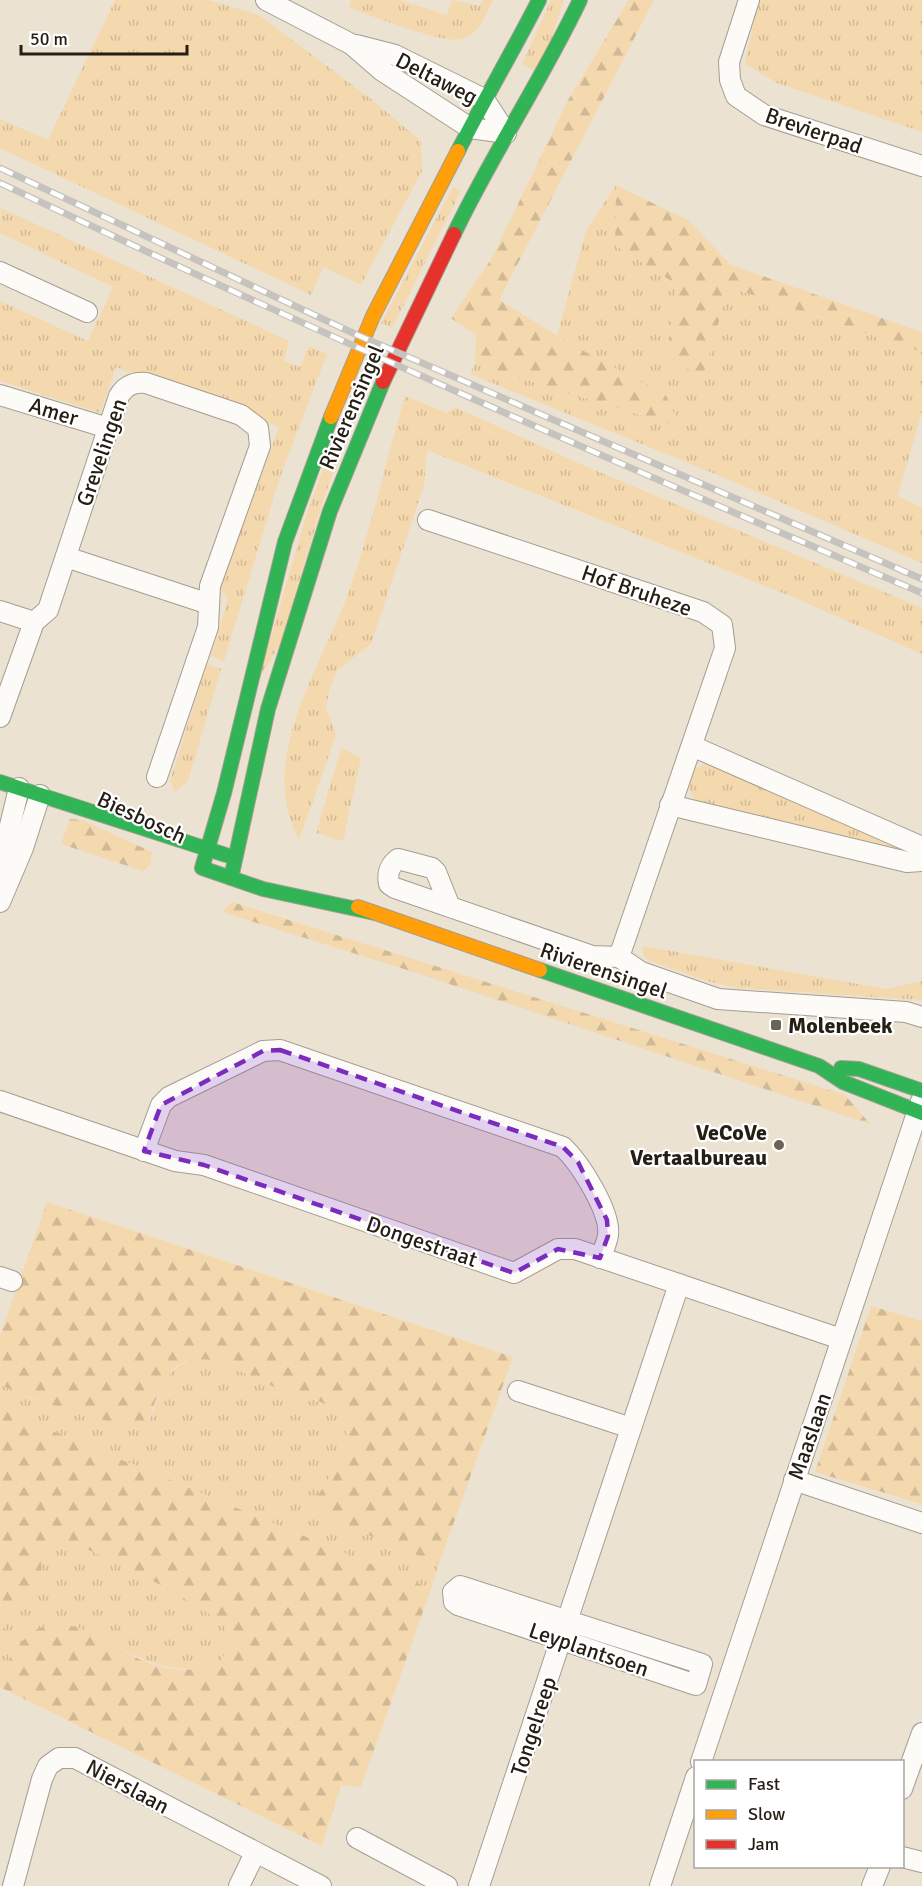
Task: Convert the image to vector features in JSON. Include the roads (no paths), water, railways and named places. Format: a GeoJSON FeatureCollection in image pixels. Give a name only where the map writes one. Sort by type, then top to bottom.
{"type":"FeatureCollection","features":[{"type":"Feature","properties":{"kind":"street","name":"Deltaweg"},"geometry":{"type":"LineString","coordinates":[[266,0],[351,44],[395,55],[484,99],[506,133]]}},
{"type":"Feature","properties":{"kind":"street","name":"Rivierensingel"},"geometry":{"type":"LineString","coordinates":[[375,914],[263,889],[202,868],[209,849],[289,531],[344,380],[368,327],[484,99],[505,69],[539,0]]}},
{"type":"Feature","properties":{"kind":"street","name":"Rivierensingel"},"geometry":{"type":"LineString","coordinates":[[231,878],[241,861],[255,758],[268,709],[330,511],[408,329],[506,133],[554,54],[580,0]]}},
{"type":"Feature","properties":{"kind":"street","name":"Brevierpad"},"geometry":{"type":"LineString","coordinates":[[749,0],[729,62],[730,80],[736,96],[764,115],[922,166]]}},
{"type":"Feature","properties":{"kind":"street","name":"Deltaweg"},"geometry":{"type":"LineString","coordinates":[[351,44],[381,70],[470,128],[506,133]]}},
{"type":"Feature","properties":{"kind":"street"},"geometry":{"type":"LineString","coordinates":[[0,273],[87,312]]}},
{"type":"Feature","properties":{"kind":"street","name":"Grevelingen"},"geometry":{"type":"LineString","coordinates":[[0,717],[34,622],[48,610],[118,396],[124,388],[137,382],[146,383],[241,415],[258,428],[260,446],[210,586],[208,627],[157,777]]}},
{"type":"Feature","properties":{"kind":"street","name":"Amer"},"geometry":{"type":"LineString","coordinates":[[0,394],[108,428]]}},
{"type":"Feature","properties":{"kind":"street","name":"Hof Bruheze"},"geometry":{"type":"LineString","coordinates":[[428,520],[703,612],[722,625],[725,648],[619,957]]}},
{"type":"Feature","properties":{"kind":"street"},"geometry":{"type":"LineString","coordinates":[[66,557],[208,604]]}},
{"type":"Feature","properties":{"kind":"street"},"geometry":{"type":"LineString","coordinates":[[0,611],[34,622]]}},
{"type":"Feature","properties":{"kind":"street"},"geometry":{"type":"LineString","coordinates":[[692,746],[922,847]]}},
{"type":"Feature","properties":{"kind":"street","name":"Biesbosch"},"geometry":{"type":"LineString","coordinates":[[0,782],[64,804],[149,846]]}},
{"type":"Feature","properties":{"kind":"street"},"geometry":{"type":"LineString","coordinates":[[0,867],[19,788]]}},
{"type":"Feature","properties":{"kind":"street"},"geometry":{"type":"LineString","coordinates":[[0,902],[23,848],[40,795]]}},
{"type":"Feature","properties":{"kind":"street","name":"Biesbosch"},"geometry":{"type":"LineString","coordinates":[[64,804],[128,820],[209,849]]}},
{"type":"Feature","properties":{"kind":"street"},"geometry":{"type":"LineString","coordinates":[[670,806],[907,862],[922,861]]}},
{"type":"Feature","properties":{"kind":"street"},"geometry":{"type":"LineString","coordinates":[[209,849],[241,861]]}},
{"type":"Feature","properties":{"kind":"street","name":"Biesbosch"},"geometry":{"type":"LineString","coordinates":[[184,861],[202,868]]}},
{"type":"Feature","properties":{"kind":"street","name":"Rivierensingel"},"geometry":{"type":"LineString","coordinates":[[290,880],[375,914],[819,1066],[859,1069],[922,1091]]}},
{"type":"Feature","properties":{"kind":"street"},"geometry":{"type":"LineString","coordinates":[[450,907],[592,956],[619,957],[641,972],[718,999],[906,1012],[922,1017]]}},
{"type":"Feature","properties":{"kind":"street"},"geometry":{"type":"LineString","coordinates":[[144,1150],[161,1105],[169,1097],[262,1051],[280,1050],[563,1147],[578,1162],[607,1220],[608,1236],[600,1258]]}},
{"type":"Feature","properties":{"kind":"street","name":"Rivierensingel"},"geometry":{"type":"LineString","coordinates":[[819,1066],[843,1082],[921,1107]]}},
{"type":"Feature","properties":{"kind":"street","name":"Dongestraat"},"geometry":{"type":"LineString","coordinates":[[0,1101],[175,1161],[204,1165],[514,1273],[558,1249],[575,1249],[842,1338]]}},
{"type":"Feature","properties":{"kind":"street","name":"Maaslaan"},"geometry":{"type":"LineString","coordinates":[[700,1760],[921,1107]]}},
{"type":"Feature","properties":{"kind":"street","name":"Tongelreep"},"geometry":{"type":"LineString","coordinates":[[479,1886],[679,1284]]}},
{"type":"Feature","properties":{"kind":"street"},"geometry":{"type":"LineString","coordinates":[[518,1390],[631,1428]]}},
{"type":"Feature","properties":{"kind":"street"},"geometry":{"type":"LineString","coordinates":[[794,1480],[922,1523]]}},
{"type":"Feature","properties":{"kind":"street","name":"Leyplantsoen"},"geometry":{"type":"LineString","coordinates":[[564,1630],[465,1587],[460,1586],[453,1592],[454,1602],[458,1605],[564,1630],[702,1664],[696,1684],[564,1630]]}},
{"type":"Feature","properties":{"kind":"street"},"geometry":{"type":"LineString","coordinates":[[904,1786],[922,1733]]}},
{"type":"Feature","properties":{"kind":"street","name":"Nierslaan"},"geometry":{"type":"LineString","coordinates":[[13,1886],[42,1779],[48,1766],[59,1758],[75,1758],[321,1886]]}},
{"type":"Feature","properties":{"kind":"street"},"geometry":{"type":"LineString","coordinates":[[660,1886],[694,1783]]}},
{"type":"Feature","properties":{"kind":"street"},"geometry":{"type":"LineString","coordinates":[[357,1838],[447,1886]]}},
{"type":"Feature","properties":{"kind":"street"},"geometry":{"type":"LineString","coordinates":[[239,1886],[255,1853]]}},
{"type":"Feature","properties":{"kind":"street"},"geometry":{"type":"LineString","coordinates":[[904,1857],[922,1862]]}},
{"type":"Feature","properties":{"kind":"street"},"geometry":{"type":"LineString","coordinates":[[872,1886],[879,1868]]}},
{"type":"Feature","properties":{"kind":"railway"},"geometry":{"type":"LineString","coordinates":[[0,168],[355,334],[922,579]]}},
{"type":"Feature","properties":{"kind":"railway"},"geometry":{"type":"LineString","coordinates":[[0,183],[114,237],[459,392],[922,593]]}},
{"type":"Feature","properties":{"kind":"place","name":"Molenbeek"},"geometry":{"type":"Point","coordinates":[776,1025]}},
{"type":"Feature","properties":{"kind":"place","name":"VeCoVe Vertaalbureau"},"geometry":{"type":"Point","coordinates":[779,1145]}}]}
